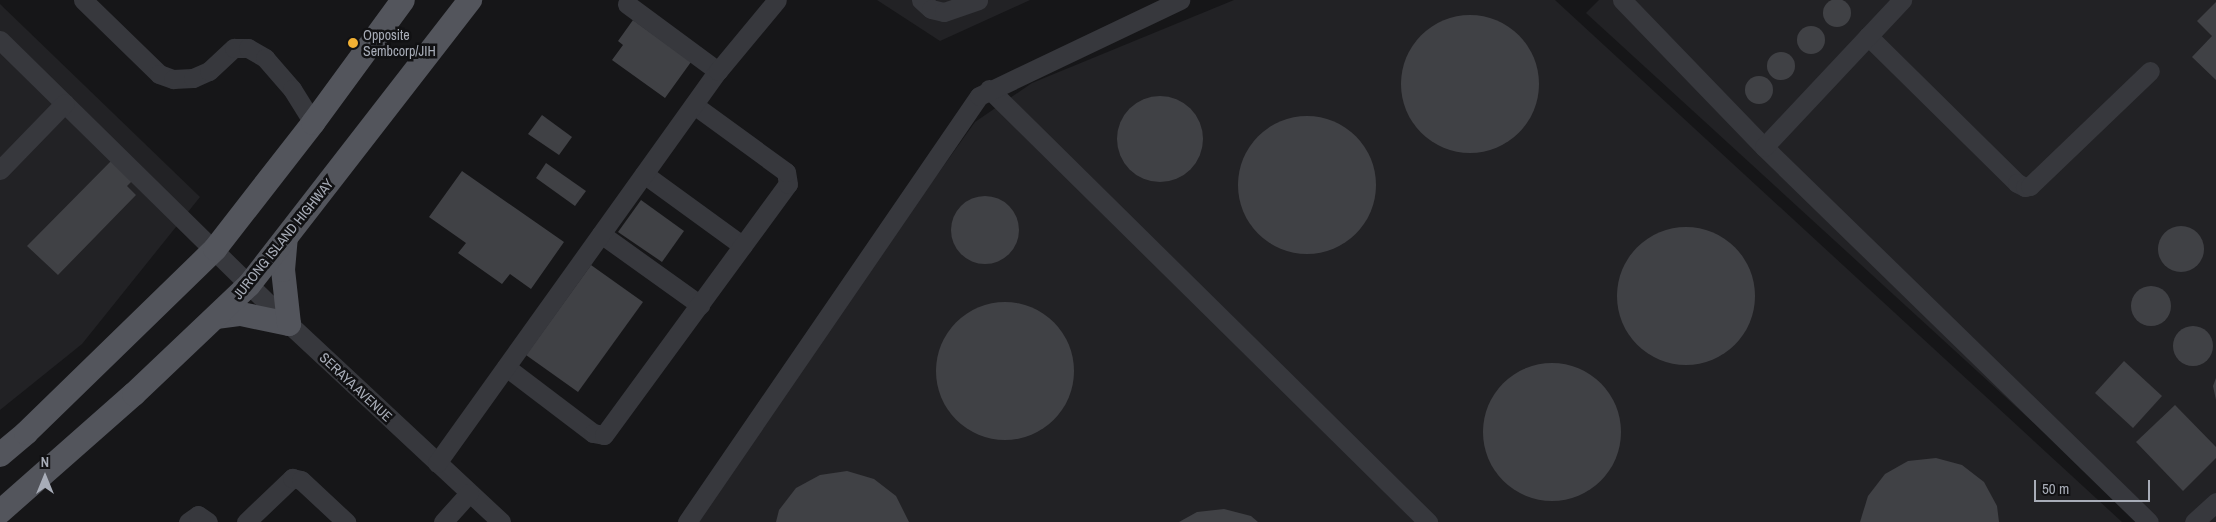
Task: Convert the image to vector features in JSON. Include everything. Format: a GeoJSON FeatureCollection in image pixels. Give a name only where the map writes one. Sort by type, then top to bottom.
{"type":"FeatureCollection","features":[{"type":"Feature","properties":{"kind":"main road"},"geometry":{"type":"LineString","coordinates":[[0,455],[214,249],[313,123],[403,0]]}},
{"type":"Feature","properties":{"kind":"main road","name":"JURONG ISLAND HIGHWAY"},"geometry":{"type":"LineString","coordinates":[[0,512],[51,469],[249,285],[470,0]]}},
{"type":"Feature","properties":{"kind":"main road"},"geometry":{"type":"LineString","coordinates":[[216,317],[241,314],[289,324],[282,270],[286,238]]}},
{"type":"Feature","properties":{"kind":"street"},"geometry":{"type":"LineString","coordinates":[[83,0],[160,74],[173,79],[193,78],[209,71],[234,48],[248,48],[265,58],[292,89],[313,123]]}},
{"type":"Feature","properties":{"kind":"street"},"geometry":{"type":"LineString","coordinates":[[437,462],[718,71],[777,0]]}},
{"type":"Feature","properties":{"kind":"street"},"geometry":{"type":"LineString","coordinates":[[921,0],[931,9],[944,12],[978,0]]}},
{"type":"Feature","properties":{"kind":"street"},"geometry":{"type":"LineString","coordinates":[[687,522],[900,214],[970,106],[989,89],[1180,0]]}},
{"type":"Feature","properties":{"kind":"street"},"geometry":{"type":"LineString","coordinates":[[1622,0],[1764,147],[2149,522]]}},
{"type":"Feature","properties":{"kind":"street"},"geometry":{"type":"LineString","coordinates":[[1764,147],[1902,0]]}},
{"type":"Feature","properties":{"kind":"street"},"geometry":{"type":"LineString","coordinates":[[627,4],[718,71]]}},
{"type":"Feature","properties":{"kind":"street"},"geometry":{"type":"LineString","coordinates":[[1868,36],[2016,183],[2025,187],[2030,186],[2150,71]]}},
{"type":"Feature","properties":{"kind":"street","name":"SERAYA AVENUE"},"geometry":{"type":"LineString","coordinates":[[0,40],[289,324],[501,522]]}},
{"type":"Feature","properties":{"kind":"street"},"geometry":{"type":"LineString","coordinates":[[989,89],[1428,522]]}},
{"type":"Feature","properties":{"kind":"street"},"geometry":{"type":"LineString","coordinates":[[0,170],[64,103]]}},
{"type":"Feature","properties":{"kind":"street"},"geometry":{"type":"LineString","coordinates":[[506,367],[593,434],[601,436],[608,432],[788,184],[789,176],[694,105]]}},
{"type":"Feature","properties":{"kind":"street"},"geometry":{"type":"LineString","coordinates":[[644,174],[743,246]]}},
{"type":"Feature","properties":{"kind":"street"},"geometry":{"type":"LineString","coordinates":[[601,234],[700,305]]}},
{"type":"Feature","properties":{"kind":"street"},"geometry":{"type":"LineString","coordinates":[[246,522],[292,478],[301,480],[346,522]]}},
{"type":"Feature","properties":{"kind":"street"},"geometry":{"type":"LineString","coordinates":[[443,522],[469,493]]}},
{"type":"Feature","properties":{"kind":"street"},"geometry":{"type":"LineString","coordinates":[[2194,522],[2216,502]]}},
{"type":"Feature","properties":{"kind":"street"},"geometry":{"type":"LineString","coordinates":[[188,522],[198,515],[208,522]]}},
{"type":"Feature","properties":{"kind":"shaded area"},"geometry":{"type":"Polygon","coordinates":[[[877,0],[1030,0],[940,41],[877,0]]]}},
{"type":"Feature","properties":{"kind":"shaded area"},"geometry":{"type":"Polygon","coordinates":[[[1234,0],[1555,0],[2122,522],[688,522],[975,122],[1032,83],[1234,0]]]}},
{"type":"Feature","properties":{"kind":"shaded area"},"geometry":{"type":"Polygon","coordinates":[[[1599,0],[2216,0],[2216,522],[2142,522],[1586,13],[1599,0]]]}},
{"type":"Feature","properties":{"kind":"shaded area"},"geometry":{"type":"Polygon","coordinates":[[[0,4],[200,197],[82,344],[0,410],[0,4]]]}},
{"type":"Feature","properties":{"kind":"building"},"geometry":{"type":"Polygon","coordinates":[[[1837,-1],[1847,3],[1851,13],[1847,23],[1837,27],[1827,23],[1823,13],[1827,3],[1837,-1]]]}},
{"type":"Feature","properties":{"kind":"building"},"geometry":{"type":"Polygon","coordinates":[[[2216,2],[2216,80],[2192,57],[2212,36],[2197,21],[2216,2]]]}},
{"type":"Feature","properties":{"kind":"building"},"geometry":{"type":"Polygon","coordinates":[[[1470,15],[1484,16],[1496,20],[1508,26],[1519,35],[1528,46],[1534,58],[1538,70],[1538,98],[1534,110],[1528,122],[1519,133],[1508,142],[1496,148],[1484,152],[1470,153],[1456,152],[1444,148],[1432,142],[1421,133],[1412,122],[1406,110],[1402,98],[1401,84],[1402,70],[1406,58],[1412,46],[1421,35],[1432,26],[1444,20],[1456,16],[1470,15]]]}},
{"type":"Feature","properties":{"kind":"building"},"geometry":{"type":"Polygon","coordinates":[[[633,20],[691,62],[665,98],[612,60],[623,45],[618,41],[633,20]]]}},
{"type":"Feature","properties":{"kind":"building"},"geometry":{"type":"Polygon","coordinates":[[[1811,26],[1821,30],[1825,40],[1821,50],[1811,54],[1801,50],[1797,40],[1801,30],[1811,26]]]}},
{"type":"Feature","properties":{"kind":"building"},"geometry":{"type":"Polygon","coordinates":[[[1781,52],[1791,56],[1795,66],[1791,76],[1781,80],[1771,76],[1767,66],[1771,56],[1781,52]]]}},
{"type":"Feature","properties":{"kind":"building"},"geometry":{"type":"Polygon","coordinates":[[[1759,76],[1769,80],[1773,90],[1769,100],[1759,104],[1749,100],[1745,90],[1749,80],[1759,76]]]}},
{"type":"Feature","properties":{"kind":"building"},"geometry":{"type":"Polygon","coordinates":[[[1160,96],[1177,99],[1191,108],[1200,122],[1203,139],[1200,156],[1191,170],[1177,179],[1160,182],[1143,179],[1129,170],[1120,156],[1117,139],[1120,122],[1129,108],[1143,99],[1160,96]]]}},
{"type":"Feature","properties":{"kind":"building"},"geometry":{"type":"Polygon","coordinates":[[[542,115],[572,137],[559,155],[528,134],[542,115]]]}},
{"type":"Feature","properties":{"kind":"building"},"geometry":{"type":"Polygon","coordinates":[[[1307,116],[1321,117],[1333,121],[1345,127],[1356,136],[1365,147],[1371,159],[1375,171],[1375,199],[1371,211],[1365,223],[1356,234],[1345,243],[1333,249],[1321,253],[1307,254],[1293,253],[1281,249],[1269,243],[1258,234],[1249,223],[1243,211],[1239,199],[1238,185],[1239,171],[1243,159],[1249,147],[1258,136],[1269,127],[1281,121],[1293,117],[1307,116]]]}},
{"type":"Feature","properties":{"kind":"building"},"geometry":{"type":"Polygon","coordinates":[[[113,159],[134,179],[127,186],[136,195],[58,275],[27,246],[113,159]]]}},
{"type":"Feature","properties":{"kind":"building"},"geometry":{"type":"Polygon","coordinates":[[[546,163],[586,191],[575,206],[536,178],[546,163]]]}},
{"type":"Feature","properties":{"kind":"building"},"geometry":{"type":"Polygon","coordinates":[[[462,171],[564,242],[531,289],[510,274],[502,284],[458,253],[466,243],[429,217],[462,171]]]}},
{"type":"Feature","properties":{"kind":"building"},"geometry":{"type":"Polygon","coordinates":[[[985,196],[998,198],[1009,206],[1017,217],[1019,230],[1017,243],[1009,254],[998,262],[985,264],[972,262],[961,254],[953,243],[951,230],[953,217],[961,206],[972,198],[985,196]]]}},
{"type":"Feature","properties":{"kind":"building"},"geometry":{"type":"Polygon","coordinates":[[[641,200],[684,231],[662,262],[618,232],[641,200]]]}},
{"type":"Feature","properties":{"kind":"building"},"geometry":{"type":"Polygon","coordinates":[[[2176,226],[2186,226],[2198,232],[2203,240],[2203,258],[2198,266],[2190,271],[2176,272],[2168,269],[2161,262],[2158,254],[2158,244],[2161,236],[2168,229],[2176,226]]]}},
{"type":"Feature","properties":{"kind":"building"},"geometry":{"type":"Polygon","coordinates":[[[1686,227],[1700,228],[1712,232],[1724,238],[1735,247],[1744,258],[1750,270],[1754,282],[1754,310],[1750,322],[1744,334],[1735,345],[1724,354],[1712,360],[1700,364],[1686,365],[1672,364],[1660,360],[1648,354],[1637,345],[1628,334],[1622,322],[1618,310],[1617,296],[1618,282],[1622,270],[1628,258],[1637,247],[1648,238],[1660,232],[1672,228],[1686,227]]]}},
{"type":"Feature","properties":{"kind":"building"},"geometry":{"type":"Polygon","coordinates":[[[591,265],[643,302],[578,392],[526,355],[591,265]]]}},
{"type":"Feature","properties":{"kind":"building"},"geometry":{"type":"Polygon","coordinates":[[[2147,286],[2155,286],[2162,289],[2168,295],[2171,306],[2168,317],[2162,323],[2155,326],[2147,326],[2140,323],[2134,317],[2131,310],[2131,302],[2134,295],[2140,289],[2147,286]]]}},
{"type":"Feature","properties":{"kind":"building"},"geometry":{"type":"Polygon","coordinates":[[[1005,302],[1019,303],[1031,307],[1043,313],[1054,322],[1063,333],[1069,345],[1073,357],[1073,385],[1069,397],[1063,409],[1054,420],[1043,429],[1031,435],[1019,439],[1005,440],[991,439],[979,435],[967,429],[956,420],[947,409],[941,397],[937,385],[936,371],[937,357],[941,345],[947,333],[956,322],[967,313],[979,307],[991,303],[1005,302]]]}},
{"type":"Feature","properties":{"kind":"building"},"geometry":{"type":"Polygon","coordinates":[[[2189,326],[2197,326],[2204,329],[2210,335],[2213,346],[2210,357],[2204,363],[2197,366],[2189,366],[2182,363],[2176,357],[2173,350],[2173,342],[2176,335],[2182,329],[2189,326]]]}},
{"type":"Feature","properties":{"kind":"building"},"geometry":{"type":"Polygon","coordinates":[[[2124,361],[2162,396],[2133,428],[2095,393],[2124,361]]]}},
{"type":"Feature","properties":{"kind":"building"},"geometry":{"type":"Polygon","coordinates":[[[1552,363],[1566,364],[1578,368],[1590,374],[1601,383],[1610,394],[1616,406],[1620,418],[1620,446],[1616,458],[1610,470],[1601,481],[1590,490],[1578,496],[1566,500],[1552,501],[1538,500],[1526,496],[1514,490],[1503,481],[1494,470],[1488,458],[1484,446],[1483,432],[1484,418],[1488,406],[1494,394],[1503,383],[1514,374],[1526,368],[1538,364],[1552,363]]]}},
{"type":"Feature","properties":{"kind":"building"},"geometry":{"type":"Polygon","coordinates":[[[2216,378],[2216,400],[2213,386],[2216,378]]]}},
{"type":"Feature","properties":{"kind":"building"},"geometry":{"type":"Polygon","coordinates":[[[2175,405],[2216,447],[2216,458],[2183,491],[2136,442],[2175,405]]]}},
{"type":"Feature","properties":{"kind":"building"},"geometry":{"type":"Polygon","coordinates":[[[1936,458],[1962,465],[1984,482],[1997,506],[1999,522],[1860,522],[1868,496],[1885,474],[1908,461],[1936,458]]]}},
{"type":"Feature","properties":{"kind":"building"},"geometry":{"type":"Polygon","coordinates":[[[847,471],[874,479],[896,496],[909,522],[776,522],[779,510],[796,488],[820,475],[847,471]]]}},
{"type":"Feature","properties":{"kind":"building"},"geometry":{"type":"Polygon","coordinates":[[[1224,509],[1251,516],[1258,522],[1179,522],[1197,512],[1224,509]]]}},
{"type":"Feature","properties":{"kind":"place","name":"Opposite Sembcorp/JIH"},"geometry":{"type":"Point","coordinates":[353,43]}}]}
